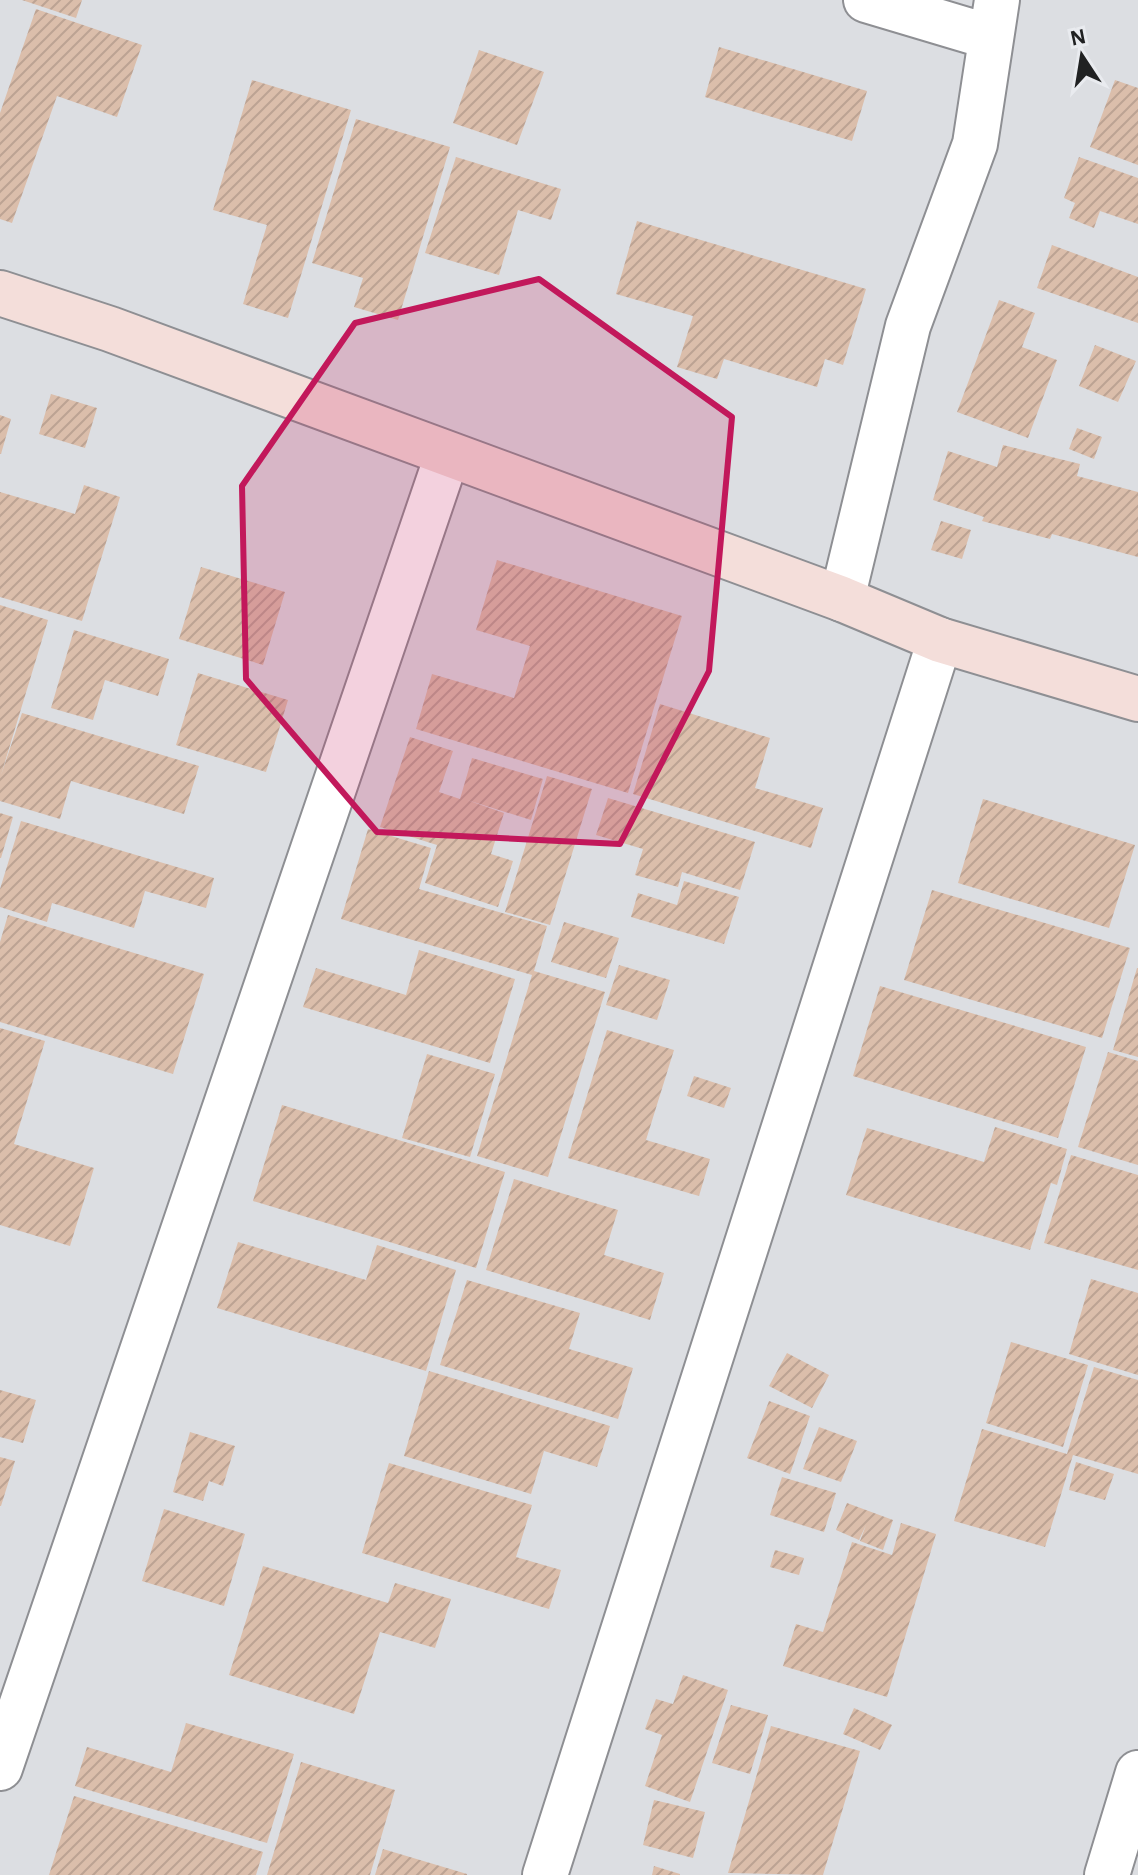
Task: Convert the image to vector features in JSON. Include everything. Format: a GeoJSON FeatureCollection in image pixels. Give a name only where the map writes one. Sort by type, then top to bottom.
{"type":"FeatureCollection","features":[{"type":"Feature","properties":{"kind":"street"},"geometry":{"type":"LineString","coordinates":[[842,599],[908,326],[975,144],[994,18],[866,0]]}},
{"type":"Feature","properties":{"kind":"street"},"geometry":{"type":"LineString","coordinates":[[0,293],[124,335],[842,599],[940,640],[1138,699]]}},
{"type":"Feature","properties":{"kind":"street"},"geometry":{"type":"LineString","coordinates":[[0,1768],[447,456]]}},
{"type":"Feature","properties":{"kind":"street"},"geometry":{"type":"LineString","coordinates":[[545,1875],[940,640]]}},
{"type":"Feature","properties":{"kind":"street"},"geometry":{"type":"LineString","coordinates":[[1107,1875],[1138,1773]]}},
{"type":"Feature","properties":{"kind":"highlighted area"},"geometry":{"type":"Polygon","coordinates":[[[539,279],[732,417],[709,671],[620,844],[377,832],[246,679],[242,486],[355,323],[539,279]]]}},
{"type":"Feature","properties":{"kind":"building"},"geometry":{"type":"Polygon","coordinates":[[[22,0],[82,0],[76,18],[22,0]]]}},
{"type":"Feature","properties":{"kind":"building"},"geometry":{"type":"Polygon","coordinates":[[[36,9],[142,45],[117,117],[57,96],[12,223],[0,219],[0,113],[36,9]]]}},
{"type":"Feature","properties":{"kind":"building"},"geometry":{"type":"Polygon","coordinates":[[[719,47],[867,91],[852,141],[705,97],[719,47]]]}},
{"type":"Feature","properties":{"kind":"building"},"geometry":{"type":"Polygon","coordinates":[[[479,50],[544,72],[517,145],[453,123],[479,50]]]}},
{"type":"Feature","properties":{"kind":"building"},"geometry":{"type":"Polygon","coordinates":[[[252,80],[351,110],[288,318],[243,304],[267,225],[213,210],[252,80]]]}},
{"type":"Feature","properties":{"kind":"building"},"geometry":{"type":"Polygon","coordinates":[[[1115,80],[1138,88],[1138,165],[1090,147],[1115,80]]]}},
{"type":"Feature","properties":{"kind":"building"},"geometry":{"type":"Polygon","coordinates":[[[356,119],[450,147],[398,320],[354,307],[363,278],[312,263],[356,119]]]}},
{"type":"Feature","properties":{"kind":"building"},"geometry":{"type":"Polygon","coordinates":[[[456,157],[561,189],[551,220],[518,210],[499,275],[425,253],[456,157]]]}},
{"type":"Feature","properties":{"kind":"building"},"geometry":{"type":"Polygon","coordinates":[[[1079,157],[1138,178],[1138,224],[1100,211],[1094,228],[1069,218],[1075,203],[1064,198],[1079,157]]]}},
{"type":"Feature","properties":{"kind":"building"},"geometry":{"type":"Polygon","coordinates":[[[637,221],[866,289],[843,365],[825,359],[817,387],[724,359],[717,379],[677,367],[693,316],[616,294],[637,221]]]}},
{"type":"Feature","properties":{"kind":"building"},"geometry":{"type":"Polygon","coordinates":[[[1052,245],[1138,277],[1138,323],[1037,288],[1052,245]]]}},
{"type":"Feature","properties":{"kind":"building"},"geometry":{"type":"Polygon","coordinates":[[[999,300],[1035,313],[1022,347],[1057,360],[1028,438],[957,412],[999,300]]]}},
{"type":"Feature","properties":{"kind":"building"},"geometry":{"type":"Polygon","coordinates":[[[1095,345],[1136,361],[1118,402],[1079,386],[1095,345]]]}},
{"type":"Feature","properties":{"kind":"building"},"geometry":{"type":"Polygon","coordinates":[[[51,394],[97,408],[85,448],[39,434],[51,394]]]}},
{"type":"Feature","properties":{"kind":"building"},"geometry":{"type":"Polygon","coordinates":[[[0,415],[11,419],[1,454],[0,454],[0,415]]]}},
{"type":"Feature","properties":{"kind":"building"},"geometry":{"type":"Polygon","coordinates":[[[1077,428],[1102,437],[1094,459],[1069,449],[1077,428]]]}},
{"type":"Feature","properties":{"kind":"building"},"geometry":{"type":"Polygon","coordinates":[[[1003,445],[1080,464],[1077,476],[1138,492],[1138,557],[1052,534],[1050,539],[982,521],[984,517],[933,500],[948,451],[997,467],[1003,445]]]}},
{"type":"Feature","properties":{"kind":"building"},"geometry":{"type":"Polygon","coordinates":[[[84,485],[120,497],[82,621],[0,597],[0,492],[75,514],[84,485]]]}},
{"type":"Feature","properties":{"kind":"building"},"geometry":{"type":"Polygon","coordinates":[[[941,521],[971,530],[962,559],[931,550],[941,521]]]}},
{"type":"Feature","properties":{"kind":"building"},"geometry":{"type":"Polygon","coordinates":[[[497,560],[682,616],[628,793],[416,729],[432,674],[514,698],[530,646],[476,630],[497,560]]]}},
{"type":"Feature","properties":{"kind":"building"},"geometry":{"type":"Polygon","coordinates":[[[201,567],[285,592],[263,665],[179,639],[201,567]]]}},
{"type":"Feature","properties":{"kind":"building"},"geometry":{"type":"Polygon","coordinates":[[[0,605],[48,620],[1,775],[22,713],[199,766],[184,814],[71,781],[60,819],[0,801],[0,605]]]}},
{"type":"Feature","properties":{"kind":"building"},"geometry":{"type":"Polygon","coordinates":[[[74,630],[169,659],[158,696],[105,680],[93,720],[51,708],[74,630]]]}},
{"type":"Feature","properties":{"kind":"building"},"geometry":{"type":"Polygon","coordinates":[[[198,673],[288,700],[266,772],[176,745],[198,673]]]}},
{"type":"Feature","properties":{"kind":"building"},"geometry":{"type":"Polygon","coordinates":[[[660,704],[770,738],[755,788],[823,808],[811,848],[633,794],[660,704]]]}},
{"type":"Feature","properties":{"kind":"building"},"geometry":{"type":"Polygon","coordinates":[[[410,737],[453,751],[439,792],[460,799],[472,758],[543,779],[531,820],[467,800],[504,813],[491,854],[513,861],[498,907],[425,883],[437,845],[380,827],[410,737]]]}},
{"type":"Feature","properties":{"kind":"building"},"geometry":{"type":"Polygon","coordinates":[[[547,776],[592,789],[550,925],[505,912],[547,776]]]}},
{"type":"Feature","properties":{"kind":"building"},"geometry":{"type":"Polygon","coordinates":[[[608,798],[755,842],[740,890],[682,872],[678,887],[635,875],[643,849],[596,835],[608,798]]]}},
{"type":"Feature","properties":{"kind":"building"},"geometry":{"type":"Polygon","coordinates":[[[983,799],[1135,845],[1109,928],[958,883],[983,799]]]}},
{"type":"Feature","properties":{"kind":"building"},"geometry":{"type":"Polygon","coordinates":[[[0,813],[13,817],[1,858],[0,858],[0,813]]]}},
{"type":"Feature","properties":{"kind":"building"},"geometry":{"type":"Polygon","coordinates":[[[21,821],[214,878],[206,908],[145,891],[134,928],[52,903],[47,922],[0,907],[0,889],[21,821]]]}},
{"type":"Feature","properties":{"kind":"building"},"geometry":{"type":"Polygon","coordinates":[[[368,829],[431,848],[419,889],[547,926],[534,971],[605,992],[548,1177],[477,1156],[532,975],[341,919],[368,829]]]}},
{"type":"Feature","properties":{"kind":"building"},"geometry":{"type":"Polygon","coordinates":[[[684,881],[739,897],[724,944],[631,917],[638,893],[677,905],[684,881]]]}},
{"type":"Feature","properties":{"kind":"building"},"geometry":{"type":"Polygon","coordinates":[[[932,890],[1130,948],[1102,1038],[904,980],[932,890]]]}},
{"type":"Feature","properties":{"kind":"building"},"geometry":{"type":"Polygon","coordinates":[[[8,915],[204,974],[173,1074],[0,1022],[0,942],[8,915]]]}},
{"type":"Feature","properties":{"kind":"building"},"geometry":{"type":"Polygon","coordinates":[[[564,922],[619,938],[606,978],[551,962],[564,922]]]}},
{"type":"Feature","properties":{"kind":"building"},"geometry":{"type":"Polygon","coordinates":[[[419,950],[515,979],[490,1063],[303,1007],[316,968],[406,995],[419,950]]]}},
{"type":"Feature","properties":{"kind":"building"},"geometry":{"type":"Polygon","coordinates":[[[619,965],[670,980],[657,1020],[606,1005],[619,965]]]}},
{"type":"Feature","properties":{"kind":"building"},"geometry":{"type":"Polygon","coordinates":[[[1138,968],[1138,1057],[1113,1050],[1138,968]]]}},
{"type":"Feature","properties":{"kind":"building"},"geometry":{"type":"Polygon","coordinates":[[[880,986],[1086,1047],[1058,1138],[853,1076],[880,986]]]}},
{"type":"Feature","properties":{"kind":"building"},"geometry":{"type":"Polygon","coordinates":[[[0,1028],[45,1041],[14,1144],[94,1168],[70,1246],[0,1225],[0,1028]]]}},
{"type":"Feature","properties":{"kind":"building"},"geometry":{"type":"Polygon","coordinates":[[[607,1030],[674,1050],[646,1140],[710,1159],[699,1196],[568,1158],[607,1030]]]}},
{"type":"Feature","properties":{"kind":"building"},"geometry":{"type":"Polygon","coordinates":[[[1108,1052],[1138,1061],[1138,1165],[1078,1147],[1108,1052]]]}},
{"type":"Feature","properties":{"kind":"building"},"geometry":{"type":"Polygon","coordinates":[[[427,1054],[495,1074],[470,1157],[402,1138],[427,1054]]]}},
{"type":"Feature","properties":{"kind":"building"},"geometry":{"type":"Polygon","coordinates":[[[694,1076],[731,1088],[724,1108],[687,1096],[694,1076]]]}},
{"type":"Feature","properties":{"kind":"building"},"geometry":{"type":"Polygon","coordinates":[[[282,1105],[505,1172],[476,1268],[253,1201],[282,1105]]]}},
{"type":"Feature","properties":{"kind":"building"},"geometry":{"type":"Polygon","coordinates":[[[995,1127],[1067,1149],[1057,1185],[1051,1183],[1030,1250],[846,1195],[867,1128],[984,1162],[995,1127]]]}},
{"type":"Feature","properties":{"kind":"building"},"geometry":{"type":"Polygon","coordinates":[[[1071,1155],[1138,1175],[1138,1270],[1044,1243],[1071,1155]]]}},
{"type":"Feature","properties":{"kind":"building"},"geometry":{"type":"Polygon","coordinates":[[[514,1179],[618,1210],[604,1255],[664,1273],[650,1320],[486,1270],[514,1179]]]}},
{"type":"Feature","properties":{"kind":"building"},"geometry":{"type":"Polygon","coordinates":[[[238,1242],[366,1280],[377,1245],[456,1270],[426,1371],[217,1308],[238,1242]]]}},
{"type":"Feature","properties":{"kind":"building"},"geometry":{"type":"Polygon","coordinates":[[[1091,1279],[1138,1293],[1138,1375],[1069,1354],[1091,1279]]]}},
{"type":"Feature","properties":{"kind":"building"},"geometry":{"type":"Polygon","coordinates":[[[467,1280],[580,1313],[569,1349],[633,1368],[618,1419],[440,1365],[467,1280]]]}},
{"type":"Feature","properties":{"kind":"building"},"geometry":{"type":"Polygon","coordinates":[[[1011,1342],[1088,1365],[1063,1447],[986,1423],[1011,1342]]]}},
{"type":"Feature","properties":{"kind":"building"},"geometry":{"type":"Polygon","coordinates":[[[787,1353],[829,1375],[812,1408],[769,1386],[787,1353]]]}},
{"type":"Feature","properties":{"kind":"building"},"geometry":{"type":"Polygon","coordinates":[[[1094,1367],[1138,1380],[1138,1474],[1073,1455],[1045,1547],[954,1521],[982,1429],[1067,1454],[1094,1367]]]}},
{"type":"Feature","properties":{"kind":"building"},"geometry":{"type":"Polygon","coordinates":[[[429,1371],[610,1426],[597,1467],[544,1451],[531,1494],[404,1456],[429,1371]]]}},
{"type":"Feature","properties":{"kind":"building"},"geometry":{"type":"Polygon","coordinates":[[[0,1390],[36,1400],[23,1443],[0,1437],[0,1390]]]}},
{"type":"Feature","properties":{"kind":"building"},"geometry":{"type":"Polygon","coordinates":[[[769,1401],[810,1416],[790,1474],[747,1458],[769,1401]]]}},
{"type":"Feature","properties":{"kind":"building"},"geometry":{"type":"Polygon","coordinates":[[[819,1427],[857,1441],[841,1482],[803,1469],[819,1427]]]}},
{"type":"Feature","properties":{"kind":"building"},"geometry":{"type":"Polygon","coordinates":[[[190,1432],[235,1446],[223,1486],[209,1481],[203,1501],[173,1492],[190,1432]]]}},
{"type":"Feature","properties":{"kind":"building"},"geometry":{"type":"Polygon","coordinates":[[[0,1457],[15,1461],[1,1506],[0,1506],[0,1457]]]}},
{"type":"Feature","properties":{"kind":"building"},"geometry":{"type":"Polygon","coordinates":[[[1076,1462],[1114,1474],[1105,1500],[1069,1490],[1076,1462]]]}},
{"type":"Feature","properties":{"kind":"building"},"geometry":{"type":"Polygon","coordinates":[[[389,1463],[532,1505],[516,1557],[561,1570],[549,1609],[362,1553],[389,1463]]]}},
{"type":"Feature","properties":{"kind":"building"},"geometry":{"type":"Polygon","coordinates":[[[782,1477],[836,1493],[824,1532],[770,1515],[782,1477]]]}},
{"type":"Feature","properties":{"kind":"building"},"geometry":{"type":"Polygon","coordinates":[[[847,1503],[893,1520],[883,1550],[860,1541],[866,1525],[859,1540],[836,1530],[847,1503]]]}},
{"type":"Feature","properties":{"kind":"building"},"geometry":{"type":"Polygon","coordinates":[[[164,1509],[245,1534],[224,1606],[142,1581],[164,1509]]]}},
{"type":"Feature","properties":{"kind":"building"},"geometry":{"type":"Polygon","coordinates":[[[901,1523],[936,1534],[887,1697],[783,1666],[796,1624],[823,1632],[852,1542],[892,1555],[901,1523]]]}},
{"type":"Feature","properties":{"kind":"building"},"geometry":{"type":"Polygon","coordinates":[[[775,1550],[804,1558],[799,1575],[770,1567],[775,1550]]]}},
{"type":"Feature","properties":{"kind":"building"},"geometry":{"type":"Polygon","coordinates":[[[263,1566],[388,1603],[395,1583],[451,1599],[435,1648],[380,1632],[354,1714],[229,1675],[263,1566]]]}},
{"type":"Feature","properties":{"kind":"building"},"geometry":{"type":"Polygon","coordinates":[[[683,1675],[728,1690],[690,1802],[645,1786],[662,1735],[645,1729],[656,1699],[673,1704],[683,1675]]]}},
{"type":"Feature","properties":{"kind":"building"},"geometry":{"type":"Polygon","coordinates":[[[731,1705],[768,1715],[750,1774],[712,1763],[731,1705]]]}},
{"type":"Feature","properties":{"kind":"building"},"geometry":{"type":"Polygon","coordinates":[[[854,1708],[892,1725],[880,1750],[843,1734],[854,1708]]]}},
{"type":"Feature","properties":{"kind":"building"},"geometry":{"type":"Polygon","coordinates":[[[186,1723],[294,1754],[267,1843],[75,1786],[87,1747],[171,1772],[186,1723]]]}},
{"type":"Feature","properties":{"kind":"building"},"geometry":{"type":"Polygon","coordinates":[[[771,1726],[860,1751],[823,1875],[728,1873],[771,1726]]]}},
{"type":"Feature","properties":{"kind":"building"},"geometry":{"type":"Polygon","coordinates":[[[301,1762],[395,1790],[370,1875],[267,1875],[301,1762]]]}},
{"type":"Feature","properties":{"kind":"building"},"geometry":{"type":"Polygon","coordinates":[[[74,1796],[263,1852],[256,1875],[49,1875],[74,1796]]]}},
{"type":"Feature","properties":{"kind":"building"},"geometry":{"type":"Polygon","coordinates":[[[654,1800],[705,1812],[693,1858],[643,1845],[654,1800]]]}},
{"type":"Feature","properties":{"kind":"building"},"geometry":{"type":"Polygon","coordinates":[[[383,1849],[467,1874],[467,1875],[375,1875],[383,1849]]]}},
{"type":"Feature","properties":{"kind":"building"},"geometry":{"type":"Polygon","coordinates":[[[654,1866],[680,1874],[680,1875],[652,1875],[654,1866]]]}}]}
